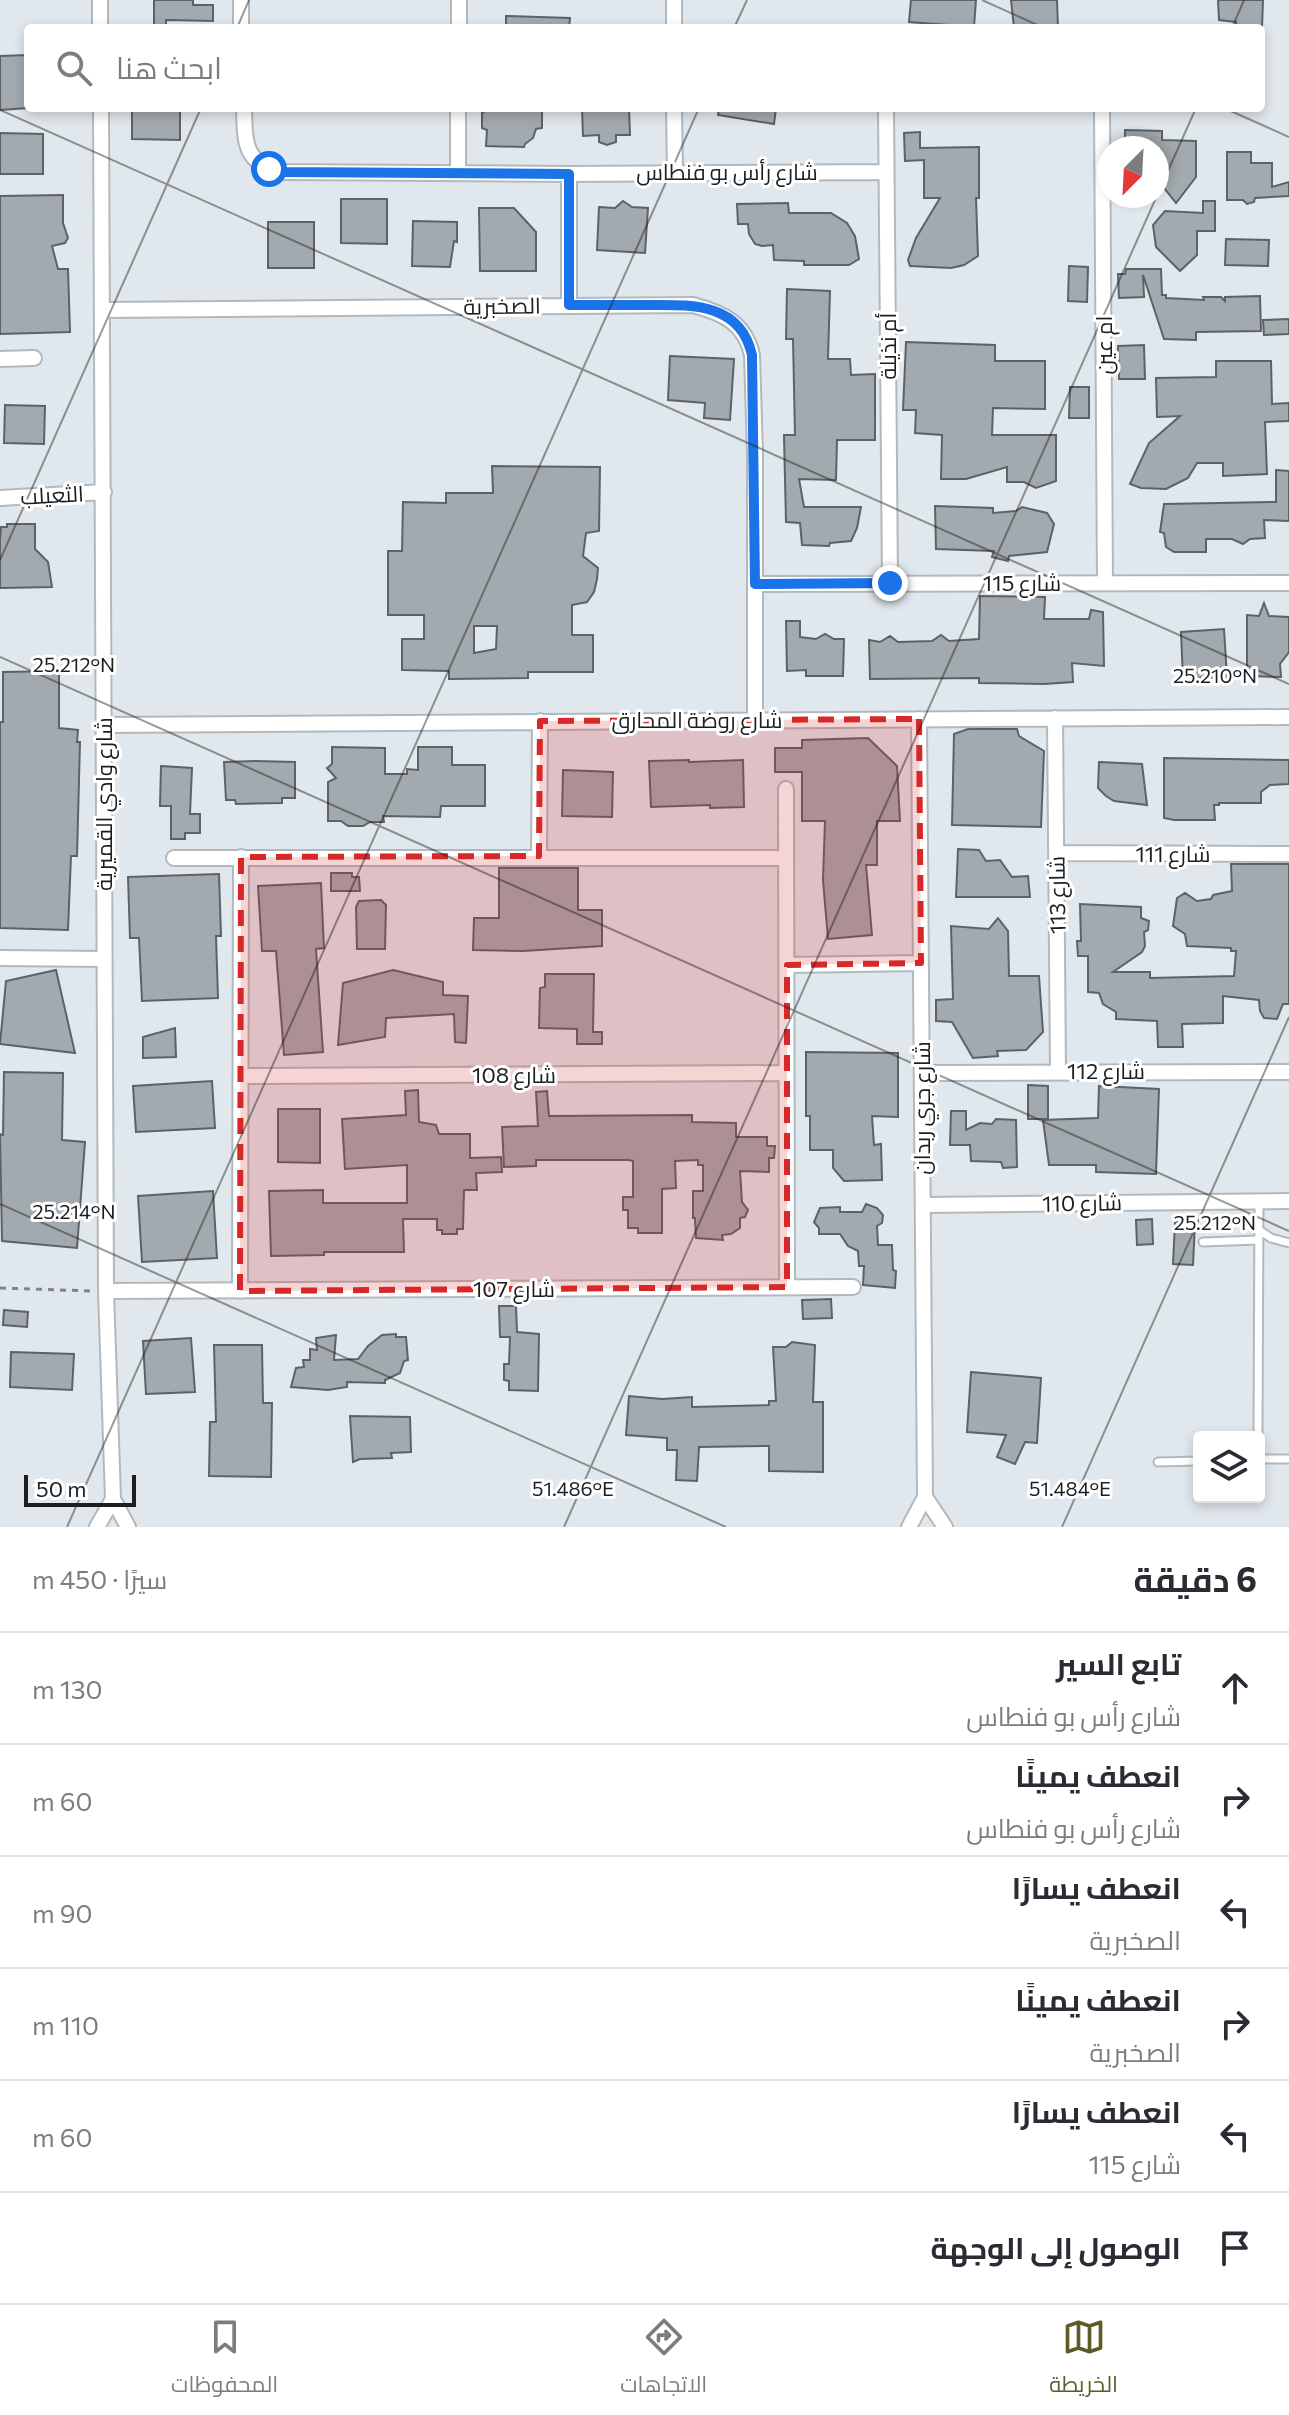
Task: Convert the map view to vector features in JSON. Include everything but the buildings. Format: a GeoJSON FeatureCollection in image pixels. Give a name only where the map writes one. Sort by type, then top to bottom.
{"type":"FeatureCollection","features":[{"type":"Feature","properties":{"kind":"street"},"geometry":{"type":"LineString","coordinates":[[100,0],[100,24]]}},
{"type":"Feature","properties":{"kind":"street"},"geometry":{"type":"LineString","coordinates":[[241,0],[241,24]]}},
{"type":"Feature","properties":{"kind":"street"},"geometry":{"type":"LineString","coordinates":[[459,0],[459,24]]}},
{"type":"Feature","properties":{"kind":"street"},"geometry":{"type":"LineString","coordinates":[[674,0],[674,24]]}},
{"type":"Feature","properties":{"kind":"street","name":"شارع وادي القميرية"},"geometry":{"type":"LineString","coordinates":[[101,112],[106,1291],[113,1499],[128,1527]]}},
{"type":"Feature","properties":{"kind":"street","name":"شارع رأس بو فنطاس"},"geometry":{"type":"LineString","coordinates":[[244,112],[249,153],[258,164],[280,172],[886,172]]}},
{"type":"Feature","properties":{"kind":"street"},"geometry":{"type":"LineString","coordinates":[[458,112],[458,172]]}},
{"type":"Feature","properties":{"kind":"street"},"geometry":{"type":"LineString","coordinates":[[674,112],[675,172]]}},
{"type":"Feature","properties":{"kind":"street","name":"أم نذيلة"},"geometry":{"type":"LineString","coordinates":[[886,112],[890,583]]}},
{"type":"Feature","properties":{"kind":"street","name":"ام عين"},"geometry":{"type":"LineString","coordinates":[[1102,112],[1105,582]]}},
{"type":"Feature","properties":{"kind":"street"},"geometry":{"type":"LineString","coordinates":[[569,174],[569,305]]}},
{"type":"Feature","properties":{"kind":"street","name":"الصخبرية"},"geometry":{"type":"LineString","coordinates":[[102,310],[693,305],[730,318],[742,329],[752,355],[755,719]]}},
{"type":"Feature","properties":{"kind":"street"},"geometry":{"type":"LineString","coordinates":[[0,359],[34,358]]}},
{"type":"Feature","properties":{"kind":"street","name":"الثعيلب"},"geometry":{"type":"LineString","coordinates":[[0,498],[104,492]]}},
{"type":"Feature","properties":{"kind":"street","name":"شارع 115"},"geometry":{"type":"LineString","coordinates":[[755,584],[1289,583]]}},
{"type":"Feature","properties":{"kind":"street","name":"شارع روضة المحارق"},"geometry":{"type":"LineString","coordinates":[[104,725],[1289,717]]}},
{"type":"Feature","properties":{"kind":"street","name":"شارع 113"},"geometry":{"type":"LineString","coordinates":[[1055,718],[1058,1071]]}},
{"type":"Feature","properties":{"kind":"street","name":"شارع جري ربدان"},"geometry":{"type":"LineString","coordinates":[[909,1527],[925,1497],[919,719]]}},
{"type":"Feature","properties":{"kind":"street"},"geometry":{"type":"LineString","coordinates":[[539,856],[540,721]]}},
{"type":"Feature","properties":{"kind":"street"},"geometry":{"type":"LineString","coordinates":[[786,789],[787,1287]]}},
{"type":"Feature","properties":{"kind":"street","name":"شارع 111"},"geometry":{"type":"LineString","coordinates":[[1056,853],[1289,854]]}},
{"type":"Feature","properties":{"kind":"street"},"geometry":{"type":"LineString","coordinates":[[240,1291],[241,857]]}},
{"type":"Feature","properties":{"kind":"street"},"geometry":{"type":"LineString","coordinates":[[174,858],[785,858]]}},
{"type":"Feature","properties":{"kind":"street"},"geometry":{"type":"LineString","coordinates":[[0,958],[104,959]]}},
{"type":"Feature","properties":{"kind":"street"},"geometry":{"type":"LineString","coordinates":[[787,965],[921,963]]}},
{"type":"Feature","properties":{"kind":"street","name":"شارع 112"},"geometry":{"type":"LineString","coordinates":[[922,1073],[1289,1072]]}},
{"type":"Feature","properties":{"kind":"street","name":"شارع 108"},"geometry":{"type":"LineString","coordinates":[[242,1076],[786,1073]]}},
{"type":"Feature","properties":{"kind":"street","name":"شارع 110"},"geometry":{"type":"LineString","coordinates":[[923,1205],[1289,1201]]}},
{"type":"Feature","properties":{"kind":"street","name":"شارع 107"},"geometry":{"type":"LineString","coordinates":[[106,1291],[853,1287]]}},
{"type":"Feature","properties":{"kind":"street"},"geometry":{"type":"LineString","coordinates":[[925,1497],[945,1527]]}},
{"type":"Feature","properties":{"kind":"street"},"geometry":{"type":"LineString","coordinates":[[97,1527],[113,1499]]}},
{"type":"Feature","properties":{"kind":"lane"},"geometry":{"type":"LineString","coordinates":[[1258,1431],[1259,1201]]}},
{"type":"Feature","properties":{"kind":"lane"},"geometry":{"type":"LineString","coordinates":[[1259,1230],[1268,1237],[1289,1243]]}},
{"type":"Feature","properties":{"kind":"lane"},"geometry":{"type":"LineString","coordinates":[[1203,1242],[1259,1240]]}},
{"type":"Feature","properties":{"kind":"lane"},"geometry":{"type":"LineString","coordinates":[[1265,1459],[1289,1459]]}},
{"type":"Feature","properties":{"kind":"lane"},"geometry":{"type":"LineString","coordinates":[[1158,1462],[1193,1461]]}},
{"type":"Feature","properties":{"kind":"path"},"geometry":{"type":"LineString","coordinates":[[0,1288],[106,1291]]}},
{"type":"Feature","properties":{"kind":"highlighted area"},"geometry":{"type":"Polygon","coordinates":[[[919,719],[921,963],[787,965],[787,1287],[240,1291],[241,857],[539,856],[540,721],[919,719]]]}},
{"type":"Feature","properties":{"kind":"route"},"geometry":{"type":"LineString","coordinates":[[269,169],[280,172],[569,174],[569,305],[693,305],[730,318],[749,341],[755,454],[755,584],[890,583]]}}]}
